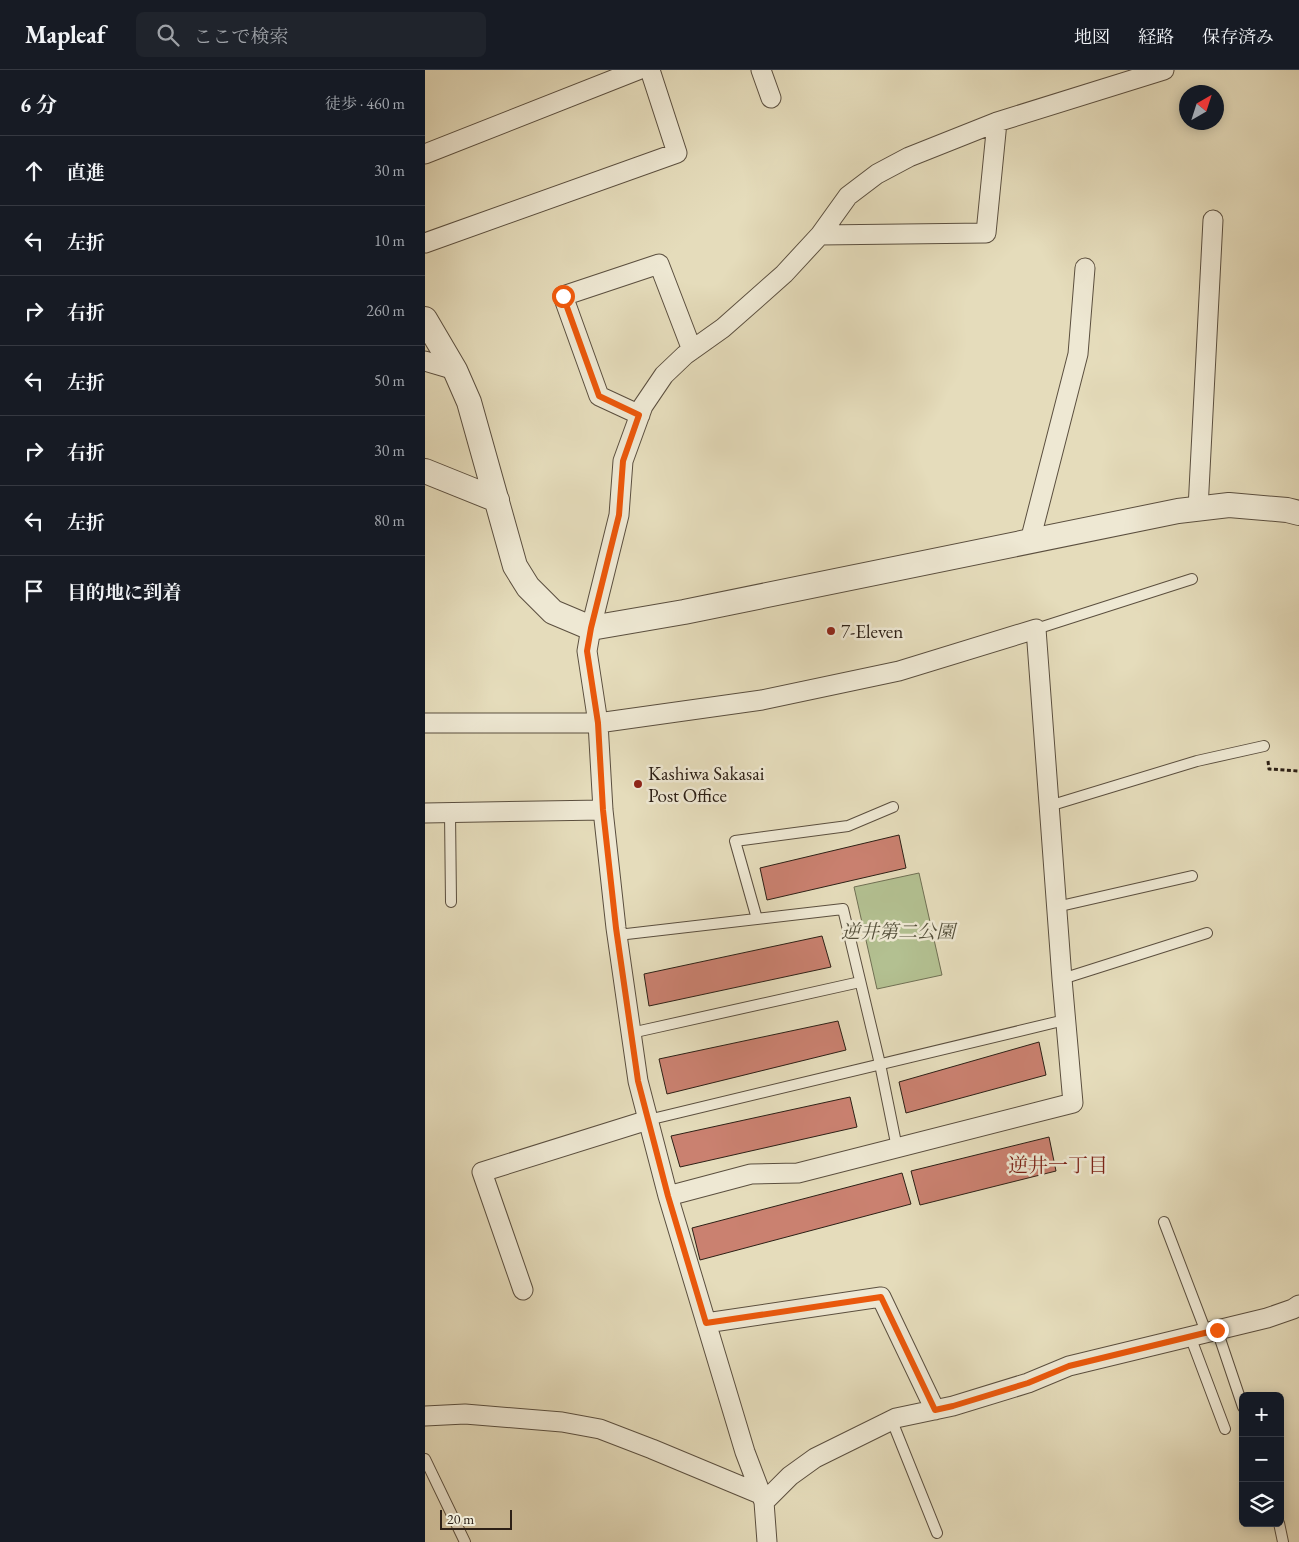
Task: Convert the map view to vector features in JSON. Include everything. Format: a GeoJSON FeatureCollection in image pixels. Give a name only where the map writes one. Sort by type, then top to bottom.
{"type":"FeatureCollection","features":[{"type":"Feature","properties":{"kind":"street"},"geometry":{"type":"LineString","coordinates":[[425,154],[638,70]]}},
{"type":"Feature","properties":{"kind":"street"},"geometry":{"type":"LineString","coordinates":[[425,243],[677,152],[650,70]]}},
{"type":"Feature","properties":{"kind":"street"},"geometry":{"type":"LineString","coordinates":[[761,70],[771,98]]}},
{"type":"Feature","properties":{"kind":"street"},"geometry":{"type":"LineString","coordinates":[[767,1542],[762,1498],[745,1452],[668,1196],[638,1081],[631,1033],[603,810],[598,723],[587,651],[619,515],[623,461],[643,406],[663,375],[692,350],[723,328],[784,274],[820,235],[848,196],[877,174],[909,157],[997,122],[1164,70]]}},
{"type":"Feature","properties":{"kind":"street"},"geometry":{"type":"LineString","coordinates":[[820,235],[986,232],[997,122]]}},
{"type":"Feature","properties":{"kind":"street"},"geometry":{"type":"LineString","coordinates":[[1198,509],[1213,220]]}},
{"type":"Feature","properties":{"kind":"street"},"geometry":{"type":"LineString","coordinates":[[639,415],[599,396],[563,296],[659,264],[692,350]]}},
{"type":"Feature","properties":{"kind":"street"},"geometry":{"type":"LineString","coordinates":[[1030,541],[1078,354],[1085,268]]}},
{"type":"Feature","properties":{"kind":"street"},"geometry":{"type":"LineString","coordinates":[[425,319],[455,370],[469,402],[515,566],[528,587],[553,612],[591,628],[684,612],[1178,511],[1229,505],[1287,510],[1299,513]]}},
{"type":"Feature","properties":{"kind":"street"},"geometry":{"type":"LineString","coordinates":[[425,361],[455,370]]}},
{"type":"Feature","properties":{"kind":"street"},"geometry":{"type":"LineString","coordinates":[[425,472],[497,500]]}},
{"type":"Feature","properties":{"kind":"street"},"geometry":{"type":"LineString","coordinates":[[425,723],[598,723],[761,700],[899,671],[1037,629],[1056,907],[1073,1103],[798,1173],[751,1174],[668,1196]]}},
{"type":"Feature","properties":{"kind":"street"},"geometry":{"type":"LineString","coordinates":[[425,813],[603,810]]}},
{"type":"Feature","properties":{"kind":"street"},"geometry":{"type":"LineString","coordinates":[[523,1290],[482,1172],[648,1120]]}},
{"type":"Feature","properties":{"kind":"street"},"geometry":{"type":"LineString","coordinates":[[706,1323],[881,1297],[935,1410]]}},
{"type":"Feature","properties":{"kind":"street"},"geometry":{"type":"LineString","coordinates":[[762,1498],[815,1458],[897,1418],[953,1406],[1028,1383],[1069,1366],[1267,1318],[1299,1305]]}},
{"type":"Feature","properties":{"kind":"street"},"geometry":{"type":"LineString","coordinates":[[425,1416],[465,1414],[562,1422],[600,1429],[652,1449],[762,1498]]}},
{"type":"Feature","properties":{"kind":"lane"},"geometry":{"type":"LineString","coordinates":[[1037,629],[1192,579]]}},
{"type":"Feature","properties":{"kind":"lane"},"geometry":{"type":"LineString","coordinates":[[1049,806],[1197,761],[1264,746]]}},
{"type":"Feature","properties":{"kind":"lane"},"geometry":{"type":"LineString","coordinates":[[757,919],[735,841],[848,826],[893,807]]}},
{"type":"Feature","properties":{"kind":"lane"},"geometry":{"type":"LineString","coordinates":[[450,813],[451,902]]}},
{"type":"Feature","properties":{"kind":"lane"},"geometry":{"type":"LineString","coordinates":[[1056,907],[1192,876]]}},
{"type":"Feature","properties":{"kind":"lane"},"geometry":{"type":"LineString","coordinates":[[618,935],[843,909],[880,1064],[897,1148]]}},
{"type":"Feature","properties":{"kind":"lane"},"geometry":{"type":"LineString","coordinates":[[1062,979],[1207,932]]}},
{"type":"Feature","properties":{"kind":"lane"},"geometry":{"type":"LineString","coordinates":[[631,1033],[861,982]]}},
{"type":"Feature","properties":{"kind":"lane"},"geometry":{"type":"LineString","coordinates":[[648,1120],[1065,1020]]}},
{"type":"Feature","properties":{"kind":"lane"},"geometry":{"type":"LineString","coordinates":[[1164,1222],[1204,1333],[1225,1429]]}},
{"type":"Feature","properties":{"kind":"lane"},"geometry":{"type":"LineString","coordinates":[[1204,1333],[1239,1399]]}},
{"type":"Feature","properties":{"kind":"lane"},"geometry":{"type":"LineString","coordinates":[[892,1421],[937,1532]]}},
{"type":"Feature","properties":{"kind":"lane"},"geometry":{"type":"LineString","coordinates":[[425,1460],[465,1542]]}},
{"type":"Feature","properties":{"kind":"lane"},"geometry":{"type":"LineString","coordinates":[[1280,1527],[1283,1542]]}},
{"type":"Feature","properties":{"kind":"path"},"geometry":{"type":"LineString","coordinates":[[1264,746],[1269,769],[1299,772]]}},
{"type":"Feature","properties":{"kind":"green space","name":"逆井第二公園"},"geometry":{"type":"Polygon","coordinates":[[[919,873],[942,975],[877,989],[854,887],[919,873]]]}},
{"type":"Feature","properties":{"kind":"building"},"geometry":{"type":"Polygon","coordinates":[[[899,835],[906,868],[767,900],[760,868],[899,835]]]}},
{"type":"Feature","properties":{"kind":"building"},"geometry":{"type":"Polygon","coordinates":[[[822,936],[831,967],[649,1006],[644,974],[822,936]]]}},
{"type":"Feature","properties":{"kind":"building"},"geometry":{"type":"Polygon","coordinates":[[[838,1021],[846,1050],[667,1094],[659,1059],[838,1021]]]}},
{"type":"Feature","properties":{"kind":"building"},"geometry":{"type":"Polygon","coordinates":[[[1039,1042],[1046,1075],[906,1113],[899,1082],[1039,1042]]]}},
{"type":"Feature","properties":{"kind":"building"},"geometry":{"type":"Polygon","coordinates":[[[850,1097],[857,1127],[680,1167],[671,1136],[850,1097]]]}},
{"type":"Feature","properties":{"kind":"building"},"geometry":{"type":"Polygon","coordinates":[[[1049,1137],[1056,1171],[920,1205],[911,1171],[1049,1137]]]}},
{"type":"Feature","properties":{"kind":"building"},"geometry":{"type":"Polygon","coordinates":[[[902,1173],[911,1204],[700,1260],[692,1228],[902,1173]]]}},
{"type":"Feature","properties":{"kind":"place","name":"7-Eleven"},"geometry":{"type":"Point","coordinates":[831,631]}},
{"type":"Feature","properties":{"kind":"place","name":"Kashiwa Sakasai Post Office"},"geometry":{"type":"Point","coordinates":[638,784]}},
{"type":"Feature","properties":{"kind":"district","name":"逆井一丁目"},"geometry":{"type":"Point","coordinates":[1058,1165]}},
{"type":"Feature","properties":{"kind":"route"},"geometry":{"type":"LineString","coordinates":[[563,296],[599,396],[639,415],[623,461],[619,515],[587,651],[598,723],[603,810],[616,928],[638,1081],[668,1196],[706,1323],[881,1297],[935,1410],[1028,1383],[1069,1366],[1217,1330]]}}]}
